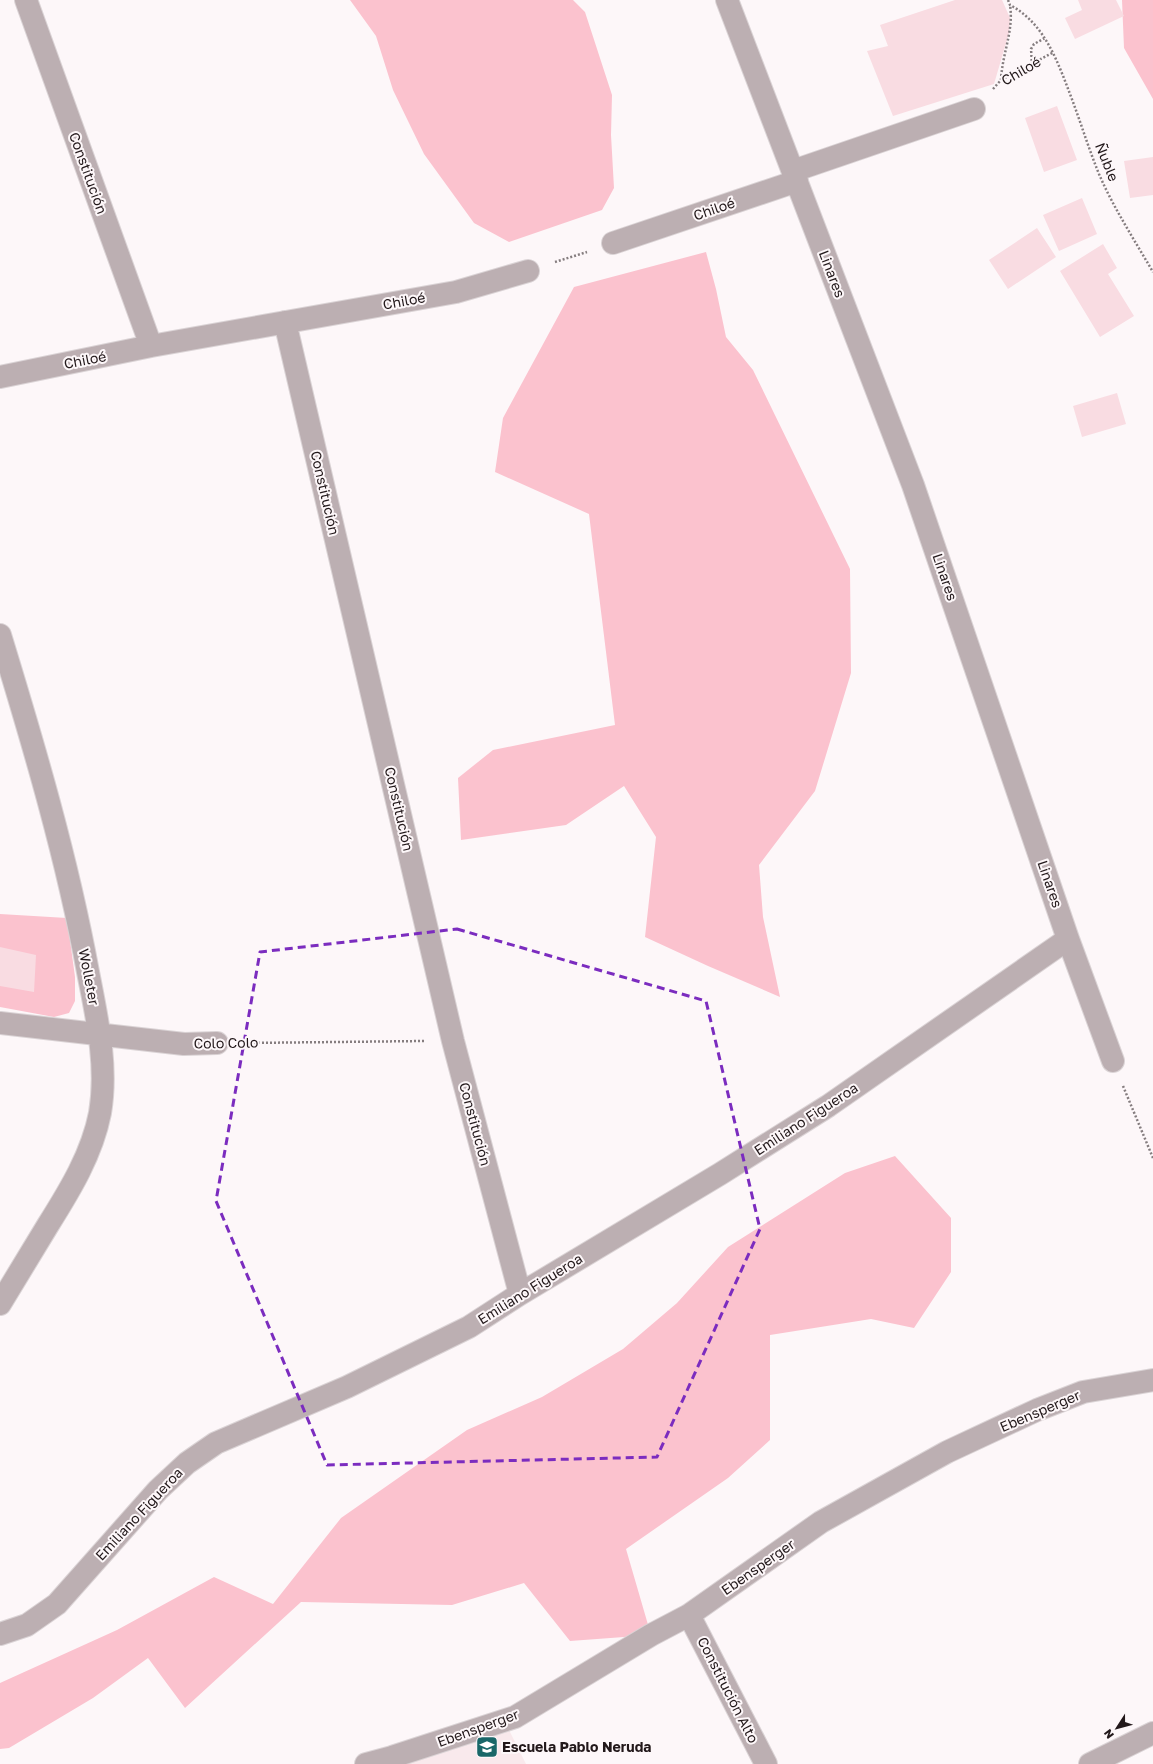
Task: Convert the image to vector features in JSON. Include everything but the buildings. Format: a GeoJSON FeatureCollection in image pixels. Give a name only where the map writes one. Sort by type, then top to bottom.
{"type":"FeatureCollection","features":[{"type":"Feature","properties":{"kind":"street","name":"Constitución"},"geometry":{"type":"LineString","coordinates":[[26,0],[151,346]]}},
{"type":"Feature","properties":{"kind":"street","name":"Linares"},"geometry":{"type":"LineString","coordinates":[[728,0],[913,485],[1068,939],[1113,1061]]}},
{"type":"Feature","properties":{"kind":"street","name":"Chiloé"},"geometry":{"type":"LineString","coordinates":[[613,243],[974,109]]}},
{"type":"Feature","properties":{"kind":"street","name":"Chiloé"},"geometry":{"type":"LineString","coordinates":[[0,377],[151,346],[456,292],[528,271]]}},
{"type":"Feature","properties":{"kind":"street","name":"Constitución"},"geometry":{"type":"LineString","coordinates":[[285,322],[453,1041],[520,1294]]}},
{"type":"Feature","properties":{"kind":"street","name":"Wolleter"},"geometry":{"type":"LineString","coordinates":[[0,635],[30,735],[76,909],[100,1035],[102,1073],[100,1112],[91,1145],[79,1174],[0,1304]]}},
{"type":"Feature","properties":{"kind":"street","name":"Emiliano Figueroa"},"geometry":{"type":"LineString","coordinates":[[0,1634],[27,1624],[57,1604],[158,1490],[187,1463],[216,1443],[362,1380],[469,1327],[520,1294],[720,1174],[828,1106],[1068,939]]}},
{"type":"Feature","properties":{"kind":"street","name":"Colo Colo"},"geometry":{"type":"LineString","coordinates":[[0,1023],[184,1044],[217,1043]]}},
{"type":"Feature","properties":{"kind":"street","name":"Ebensperger"},"geometry":{"type":"LineString","coordinates":[[366,1764],[400,1755],[515,1717],[651,1635],[689,1615],[821,1522],[947,1452],[1037,1410],[1083,1392],[1153,1380]]}},
{"type":"Feature","properties":{"kind":"street","name":"Constitución Alto"},"geometry":{"type":"LineString","coordinates":[[689,1615],[766,1764]]}},
{"type":"Feature","properties":{"kind":"street"},"geometry":{"type":"LineString","coordinates":[[1090,1764],[1153,1733]]}},
{"type":"Feature","properties":{"kind":"path"},"geometry":{"type":"LineString","coordinates":[[1001,80],[1002,65],[1011,24],[1010,5],[1008,0]]}},
{"type":"Feature","properties":{"kind":"path","name":"Ñuble"},"geometry":{"type":"LineString","coordinates":[[1010,5],[1028,18],[1045,38],[1054,52],[1099,175],[1128,230],[1153,272]]}},
{"type":"Feature","properties":{"kind":"path"},"geometry":{"type":"LineString","coordinates":[[1032,65],[1031,49],[1034,44],[1045,38]]}},
{"type":"Feature","properties":{"kind":"path","name":"Chiloé"},"geometry":{"type":"LineString","coordinates":[[974,109],[982,106],[990,92],[1001,80],[1032,65],[1054,52]]}},
{"type":"Feature","properties":{"kind":"path"},"geometry":{"type":"LineString","coordinates":[[528,271],[613,243]]}},
{"type":"Feature","properties":{"kind":"path","name":"Colo Colo"},"geometry":{"type":"LineString","coordinates":[[217,1043],[453,1041]]}},
{"type":"Feature","properties":{"kind":"path"},"geometry":{"type":"LineString","coordinates":[[1113,1061],[1153,1158]]}},
{"type":"Feature","properties":{"kind":"highlighted area"},"geometry":{"type":"Polygon","coordinates":[[[457,929],[706,1001],[760,1229],[657,1457],[327,1465],[216,1201],[260,952],[457,929]]]}},
{"type":"Feature","properties":{"kind":"shaded area"},"geometry":{"type":"Polygon","coordinates":[[[350,0],[573,0],[585,12],[612,95],[611,135],[614,188],[602,210],[509,242],[474,223],[424,154],[393,90],[376,36],[350,0]]]}},
{"type":"Feature","properties":{"kind":"shaded area"},"geometry":{"type":"Polygon","coordinates":[[[1122,0],[1153,0],[1153,99],[1124,48],[1122,0]]]}},
{"type":"Feature","properties":{"kind":"shaded area"},"geometry":{"type":"Polygon","coordinates":[[[706,252],[716,289],[726,337],[753,370],[850,569],[851,673],[815,791],[759,865],[763,917],[780,997],[645,937],[656,837],[624,786],[566,825],[461,840],[458,778],[493,750],[615,725],[589,514],[495,472],[503,418],[574,287],[706,252]]]}},
{"type":"Feature","properties":{"kind":"shaded area"},"geometry":{"type":"Polygon","coordinates":[[[0,914],[67,918],[75,977],[75,1001],[69,1013],[54,1017],[0,1007],[0,914]]]}},
{"type":"Feature","properties":{"kind":"shaded area"},"geometry":{"type":"Polygon","coordinates":[[[895,1156],[951,1218],[951,1272],[914,1328],[871,1319],[770,1335],[770,1440],[728,1478],[626,1549],[651,1635],[570,1641],[524,1583],[452,1605],[301,1602],[185,1708],[148,1658],[93,1698],[9,1748],[0,1749],[0,1683],[117,1630],[214,1577],[273,1604],[341,1518],[467,1430],[542,1397],[623,1349],[677,1303],[728,1247],[845,1173],[895,1156]]]}},
{"type":"Feature","properties":{"kind":"shaded area","name":"Escuela Pablo Neruda"},"geometry":{"type":"Polygon","coordinates":[[[509,1730],[526,1764],[402,1764],[509,1730]]]}},
{"type":"Feature","properties":{"kind":"place","name":"Escuela Pablo Neruda"},"geometry":{"type":"Point","coordinates":[487,1747]}}]}
